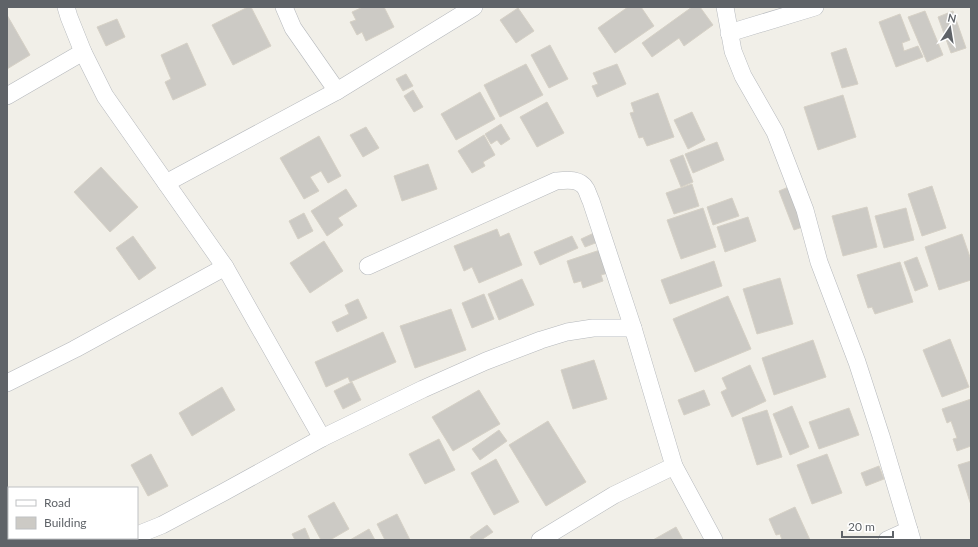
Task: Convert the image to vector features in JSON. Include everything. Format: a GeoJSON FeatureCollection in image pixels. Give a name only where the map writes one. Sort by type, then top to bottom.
{"type":"FeatureCollection","features":[{"type":"Feature","properties":{"kind":"street"},"geometry":{"type":"LineString","coordinates":[[66,7],[83,52],[105,96],[225,267],[322,438]]}},
{"type":"Feature","properties":{"kind":"street"},"geometry":{"type":"LineString","coordinates":[[284,7],[293,28],[337,91]]}},
{"type":"Feature","properties":{"kind":"street"},"geometry":{"type":"LineString","coordinates":[[166,182],[337,91],[474,7]]}},
{"type":"Feature","properties":{"kind":"street"},"geometry":{"type":"LineString","coordinates":[[725,7],[733,51],[742,76],[775,132],[805,210],[820,262],[857,362],[911,535],[887,540]]}},
{"type":"Feature","properties":{"kind":"street"},"geometry":{"type":"LineString","coordinates":[[730,33],[815,7]]}},
{"type":"Feature","properties":{"kind":"street"},"geometry":{"type":"LineString","coordinates":[[7,96],[83,52]]}},
{"type":"Feature","properties":{"kind":"street"},"geometry":{"type":"LineString","coordinates":[[368,266],[556,181],[575,181],[585,187],[633,328],[674,466],[714,540]]}},
{"type":"Feature","properties":{"kind":"street"},"geometry":{"type":"LineString","coordinates":[[7,383],[75,349],[225,267]]}},
{"type":"Feature","properties":{"kind":"street"},"geometry":{"type":"LineString","coordinates":[[138,535],[162,525],[322,438],[423,389],[486,361],[541,340],[567,332],[592,328],[633,328]]}},
{"type":"Feature","properties":{"kind":"street"},"geometry":{"type":"LineString","coordinates":[[540,540],[614,495],[674,466]]}},
{"type":"Feature","properties":{"kind":"building"},"geometry":{"type":"Polygon","coordinates":[[[248,7],[251,7],[271,46],[233,65],[212,25],[248,7]]]}},
{"type":"Feature","properties":{"kind":"building"},"geometry":{"type":"Polygon","coordinates":[[[363,7],[384,7],[394,27],[366,41],[362,32],[357,35],[350,22],[356,20],[352,12],[363,7]]]}},
{"type":"Feature","properties":{"kind":"building"},"geometry":{"type":"Polygon","coordinates":[[[628,7],[641,7],[654,26],[615,53],[598,28],[628,7]]]}},
{"type":"Feature","properties":{"kind":"building"},"geometry":{"type":"Polygon","coordinates":[[[692,7],[700,7],[713,25],[684,46],[679,38],[652,57],[642,43],[692,7]]]}},
{"type":"Feature","properties":{"kind":"building"},"geometry":{"type":"Polygon","coordinates":[[[518,8],[534,31],[516,43],[500,20],[518,8]]]}},
{"type":"Feature","properties":{"kind":"building"},"geometry":{"type":"Polygon","coordinates":[[[925,11],[943,55],[927,62],[908,17],[925,11]]]}},
{"type":"Feature","properties":{"kind":"building"},"geometry":{"type":"Polygon","coordinates":[[[953,11],[966,48],[951,53],[938,17],[953,11]]]}},
{"type":"Feature","properties":{"kind":"building"},"geometry":{"type":"Polygon","coordinates":[[[900,14],[910,40],[902,43],[904,51],[918,46],[923,57],[896,67],[879,22],[900,14]]]}},
{"type":"Feature","properties":{"kind":"building"},"geometry":{"type":"Polygon","coordinates":[[[7,15],[30,55],[7,69],[7,15]]]}},
{"type":"Feature","properties":{"kind":"building"},"geometry":{"type":"Polygon","coordinates":[[[117,19],[125,37],[106,46],[97,27],[117,19]]]}},
{"type":"Feature","properties":{"kind":"building"},"geometry":{"type":"Polygon","coordinates":[[[187,43],[206,85],[173,100],[165,82],[171,79],[161,55],[187,43]]]}},
{"type":"Feature","properties":{"kind":"building"},"geometry":{"type":"Polygon","coordinates":[[[550,45],[568,79],[549,88],[531,55],[550,45]]]}},
{"type":"Feature","properties":{"kind":"building"},"geometry":{"type":"Polygon","coordinates":[[[846,48],[858,84],[842,88],[831,53],[846,48]]]}},
{"type":"Feature","properties":{"kind":"building"},"geometry":{"type":"Polygon","coordinates":[[[526,64],[543,95],[500,117],[484,85],[526,64]]]}},
{"type":"Feature","properties":{"kind":"building"},"geometry":{"type":"Polygon","coordinates":[[[617,64],[626,84],[597,97],[592,86],[598,84],[593,73],[617,64]]]}},
{"type":"Feature","properties":{"kind":"building"},"geometry":{"type":"Polygon","coordinates":[[[406,74],[413,86],[403,91],[396,79],[406,74]]]}},
{"type":"Feature","properties":{"kind":"building"},"geometry":{"type":"Polygon","coordinates":[[[413,90],[423,107],[414,112],[404,96],[413,90]]]}},
{"type":"Feature","properties":{"kind":"building"},"geometry":{"type":"Polygon","coordinates":[[[480,92],[495,119],[456,140],[441,114],[480,92]]]}},
{"type":"Feature","properties":{"kind":"building"},"geometry":{"type":"Polygon","coordinates":[[[658,93],[674,137],[647,146],[643,137],[639,138],[630,113],[634,112],[631,103],[658,93]]]}},
{"type":"Feature","properties":{"kind":"building"},"geometry":{"type":"Polygon","coordinates":[[[843,95],[856,137],[818,150],[804,107],[843,95]]]}},
{"type":"Feature","properties":{"kind":"building"},"geometry":{"type":"Polygon","coordinates":[[[547,102],[564,133],[537,147],[520,117],[547,102]]]}},
{"type":"Feature","properties":{"kind":"building"},"geometry":{"type":"Polygon","coordinates":[[[692,112],[705,140],[688,149],[674,120],[692,112]]]}},
{"type":"Feature","properties":{"kind":"building"},"geometry":{"type":"Polygon","coordinates":[[[501,124],[510,139],[501,145],[497,140],[491,144],[485,134],[501,124]]]}},
{"type":"Feature","properties":{"kind":"building"},"geometry":{"type":"Polygon","coordinates":[[[366,127],[379,148],[363,157],[350,135],[366,127]]]}},
{"type":"Feature","properties":{"kind":"building"},"geometry":{"type":"Polygon","coordinates":[[[484,135],[495,155],[483,162],[485,166],[472,173],[458,151],[484,135]]]}},
{"type":"Feature","properties":{"kind":"building"},"geometry":{"type":"Polygon","coordinates":[[[319,136],[341,176],[328,183],[321,171],[310,177],[319,191],[304,199],[280,158],[319,136]]]}},
{"type":"Feature","properties":{"kind":"building"},"geometry":{"type":"Polygon","coordinates":[[[717,142],[724,160],[693,173],[685,154],[717,142]]]}},
{"type":"Feature","properties":{"kind":"building"},"geometry":{"type":"Polygon","coordinates":[[[683,155],[693,182],[681,187],[670,160],[683,155]]]}},
{"type":"Feature","properties":{"kind":"building"},"geometry":{"type":"Polygon","coordinates":[[[428,164],[437,189],[402,201],[394,176],[428,164]]]}},
{"type":"Feature","properties":{"kind":"building"},"geometry":{"type":"Polygon","coordinates":[[[101,167],[138,207],[110,232],[74,192],[101,167]]]}},
{"type":"Feature","properties":{"kind":"building"},"geometry":{"type":"Polygon","coordinates":[[[692,184],[699,206],[674,214],[666,193],[692,184]]]}},
{"type":"Feature","properties":{"kind":"building"},"geometry":{"type":"Polygon","coordinates":[[[791,186],[805,226],[794,230],[779,191],[791,186]]]}},
{"type":"Feature","properties":{"kind":"building"},"geometry":{"type":"Polygon","coordinates":[[[932,186],[946,228],[922,236],[908,194],[932,186]]]}},
{"type":"Feature","properties":{"kind":"building"},"geometry":{"type":"Polygon","coordinates":[[[346,189],[357,206],[338,218],[343,225],[327,236],[311,211],[346,189]]]}},
{"type":"Feature","properties":{"kind":"building"},"geometry":{"type":"Polygon","coordinates":[[[732,198],[739,216],[713,225],[707,207],[732,198]]]}},
{"type":"Feature","properties":{"kind":"building"},"geometry":{"type":"Polygon","coordinates":[[[867,207],[877,247],[843,256],[832,216],[867,207]]]}},
{"type":"Feature","properties":{"kind":"building"},"geometry":{"type":"Polygon","coordinates":[[[703,208],[716,247],[681,259],[667,220],[703,208]]]}},
{"type":"Feature","properties":{"kind":"building"},"geometry":{"type":"Polygon","coordinates":[[[906,208],[914,240],[884,248],[875,216],[906,208]]]}},
{"type":"Feature","properties":{"kind":"building"},"geometry":{"type":"Polygon","coordinates":[[[304,213],[313,231],[298,239],[289,221],[304,213]]]}},
{"type":"Feature","properties":{"kind":"building"},"geometry":{"type":"Polygon","coordinates":[[[748,217],[756,241],[725,252],[717,227],[748,217]]]}},
{"type":"Feature","properties":{"kind":"building"},"geometry":{"type":"Polygon","coordinates":[[[497,229],[500,237],[509,233],[522,265],[479,283],[472,267],[464,271],[454,246],[497,229]]]}},
{"type":"Feature","properties":{"kind":"building"},"geometry":{"type":"Polygon","coordinates":[[[594,233],[598,242],[585,247],[581,239],[594,233]]]}},
{"type":"Feature","properties":{"kind":"building"},"geometry":{"type":"Polygon","coordinates":[[[962,234],[971,260],[971,280],[939,290],[925,247],[962,234]]]}},
{"type":"Feature","properties":{"kind":"building"},"geometry":{"type":"Polygon","coordinates":[[[133,236],[156,268],[139,280],[116,248],[133,236]]]}},
{"type":"Feature","properties":{"kind":"building"},"geometry":{"type":"Polygon","coordinates":[[[572,236],[578,248],[540,265],[534,252],[572,236]]]}},
{"type":"Feature","properties":{"kind":"building"},"geometry":{"type":"Polygon","coordinates":[[[324,241],[343,271],[310,293],[290,263],[324,241]]]}},
{"type":"Feature","properties":{"kind":"building"},"geometry":{"type":"Polygon","coordinates":[[[600,250],[608,273],[601,275],[603,281],[583,288],[581,281],[574,283],[567,261],[600,250]]]}},
{"type":"Feature","properties":{"kind":"building"},"geometry":{"type":"Polygon","coordinates":[[[917,257],[928,286],[915,291],[904,262],[917,257]]]}},
{"type":"Feature","properties":{"kind":"building"},"geometry":{"type":"Polygon","coordinates":[[[714,261],[722,286],[670,304],[661,280],[714,261]]]}},
{"type":"Feature","properties":{"kind":"building"},"geometry":{"type":"Polygon","coordinates":[[[900,262],[913,302],[875,314],[872,307],[868,308],[857,275],[900,262]]]}},
{"type":"Feature","properties":{"kind":"building"},"geometry":{"type":"Polygon","coordinates":[[[780,278],[793,324],[757,334],[743,289],[780,278]]]}},
{"type":"Feature","properties":{"kind":"building"},"geometry":{"type":"Polygon","coordinates":[[[522,279],[534,305],[499,320],[488,294],[522,279]]]}},
{"type":"Feature","properties":{"kind":"building"},"geometry":{"type":"Polygon","coordinates":[[[484,294],[494,319],[472,328],[462,303],[484,294]]]}},
{"type":"Feature","properties":{"kind":"building"},"geometry":{"type":"Polygon","coordinates":[[[728,296],[751,349],[695,372],[673,319],[728,296]]]}},
{"type":"Feature","properties":{"kind":"building"},"geometry":{"type":"Polygon","coordinates":[[[358,299],[367,318],[337,332],[332,322],[349,314],[345,305],[358,299]]]}},
{"type":"Feature","properties":{"kind":"building"},"geometry":{"type":"Polygon","coordinates":[[[451,309],[466,350],[415,368],[400,326],[451,309]]]}},
{"type":"Feature","properties":{"kind":"building"},"geometry":{"type":"Polygon","coordinates":[[[383,332],[396,362],[350,382],[348,377],[326,387],[315,362],[383,332]]]}},
{"type":"Feature","properties":{"kind":"building"},"geometry":{"type":"Polygon","coordinates":[[[950,339],[969,387],[942,397],[923,350],[950,339]]]}},
{"type":"Feature","properties":{"kind":"building"},"geometry":{"type":"Polygon","coordinates":[[[813,340],[826,377],[774,395],[762,358],[813,340]]]}},
{"type":"Feature","properties":{"kind":"building"},"geometry":{"type":"Polygon","coordinates":[[[594,360],[607,399],[573,409],[561,370],[594,360]]]}},
{"type":"Feature","properties":{"kind":"building"},"geometry":{"type":"Polygon","coordinates":[[[750,365],[766,401],[732,417],[721,392],[727,389],[722,378],[750,365]]]}},
{"type":"Feature","properties":{"kind":"building"},"geometry":{"type":"Polygon","coordinates":[[[352,382],[361,400],[343,409],[334,391],[352,382]]]}},
{"type":"Feature","properties":{"kind":"building"},"geometry":{"type":"Polygon","coordinates":[[[222,387],[235,410],[192,436],[179,413],[222,387]]]}},
{"type":"Feature","properties":{"kind":"building"},"geometry":{"type":"Polygon","coordinates":[[[479,390],[500,424],[453,451],[432,417],[479,390]]]}},
{"type":"Feature","properties":{"kind":"building"},"geometry":{"type":"Polygon","coordinates":[[[704,390],[710,405],[684,415],[678,400],[704,390]]]}},
{"type":"Feature","properties":{"kind":"building"},"geometry":{"type":"Polygon","coordinates":[[[971,399],[971,446],[957,451],[953,439],[957,438],[951,421],[947,423],[942,409],[971,399]]]}},
{"type":"Feature","properties":{"kind":"building"},"geometry":{"type":"Polygon","coordinates":[[[792,406],[809,447],[790,455],[773,414],[792,406]]]}},
{"type":"Feature","properties":{"kind":"building"},"geometry":{"type":"Polygon","coordinates":[[[849,408],[859,435],[819,449],[809,422],[849,408]]]}},
{"type":"Feature","properties":{"kind":"building"},"geometry":{"type":"Polygon","coordinates":[[[767,410],[782,457],[757,465],[742,418],[767,410]]]}},
{"type":"Feature","properties":{"kind":"building"},"geometry":{"type":"Polygon","coordinates":[[[548,421],[586,482],[546,506],[509,445],[548,421]]]}},
{"type":"Feature","properties":{"kind":"building"},"geometry":{"type":"Polygon","coordinates":[[[499,430],[507,441],[480,460],[472,449],[499,430]]]}},
{"type":"Feature","properties":{"kind":"building"},"geometry":{"type":"Polygon","coordinates":[[[439,439],[455,470],[425,484],[409,454],[439,439]]]}},
{"type":"Feature","properties":{"kind":"building"},"geometry":{"type":"Polygon","coordinates":[[[151,454],[168,486],[148,496],[131,465],[151,454]]]}},
{"type":"Feature","properties":{"kind":"building"},"geometry":{"type":"Polygon","coordinates":[[[827,454],[842,493],[812,504],[797,465],[827,454]]]}},
{"type":"Feature","properties":{"kind":"building"},"geometry":{"type":"Polygon","coordinates":[[[496,459],[519,502],[494,515],[471,473],[496,459]]]}},
{"type":"Feature","properties":{"kind":"building"},"geometry":{"type":"Polygon","coordinates":[[[971,461],[971,505],[958,465],[971,461]]]}},
{"type":"Feature","properties":{"kind":"building"},"geometry":{"type":"Polygon","coordinates":[[[879,466],[884,479],[866,486],[861,473],[879,466]]]}},
{"type":"Feature","properties":{"kind":"building"},"geometry":{"type":"Polygon","coordinates":[[[334,502],[349,529],[330,540],[321,540],[308,516],[334,502]]]}},
{"type":"Feature","properties":{"kind":"building"},"geometry":{"type":"Polygon","coordinates":[[[795,507],[810,540],[782,540],[780,534],[776,535],[769,519],[795,507]]]}},
{"type":"Feature","properties":{"kind":"building"},"geometry":{"type":"Polygon","coordinates":[[[397,514],[410,540],[385,540],[377,524],[397,514]]]}},
{"type":"Feature","properties":{"kind":"building"},"geometry":{"type":"Polygon","coordinates":[[[487,525],[493,532],[481,540],[472,540],[470,537],[487,525]]]}},
{"type":"Feature","properties":{"kind":"building"},"geometry":{"type":"Polygon","coordinates":[[[676,527],[683,540],[653,540],[676,527]]]}},
{"type":"Feature","properties":{"kind":"building"},"geometry":{"type":"Polygon","coordinates":[[[305,528],[310,540],[295,540],[292,534],[305,528]]]}},
{"type":"Feature","properties":{"kind":"building"},"geometry":{"type":"Polygon","coordinates":[[[369,529],[375,540],[350,540],[369,529]]]}}]}
